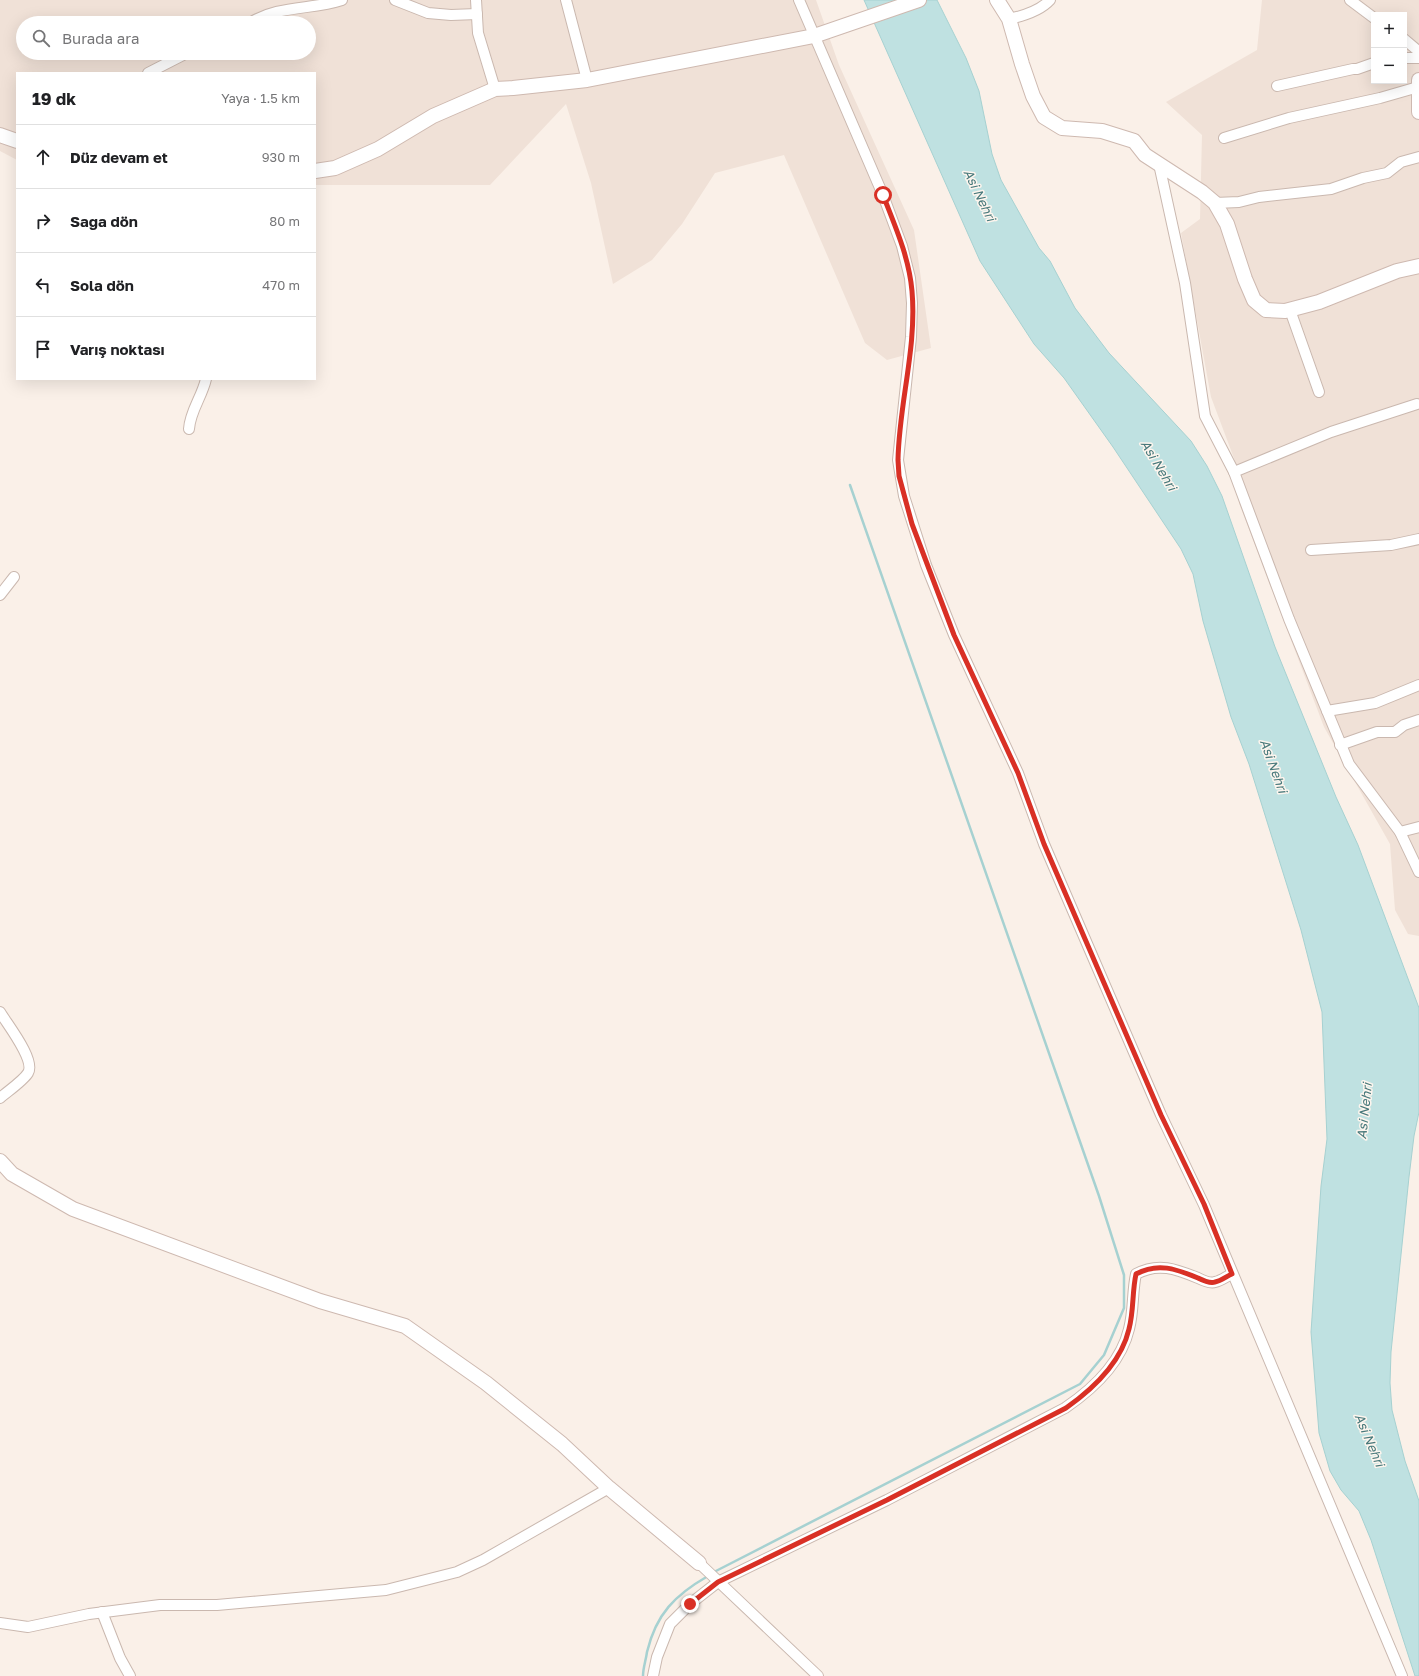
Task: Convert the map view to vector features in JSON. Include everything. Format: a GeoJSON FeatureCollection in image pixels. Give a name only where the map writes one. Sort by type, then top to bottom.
{"type":"FeatureCollection","features":[{"type":"Feature","properties":{"kind":"street"},"geometry":{"type":"LineString","coordinates":[[268,16],[283,10],[312,7],[342,0]]}},
{"type":"Feature","properties":{"kind":"street"},"geometry":{"type":"LineString","coordinates":[[395,0],[428,13],[451,15],[477,14]]}},
{"type":"Feature","properties":{"kind":"street"},"geometry":{"type":"LineString","coordinates":[[476,0],[478,33],[494,89]]}},
{"type":"Feature","properties":{"kind":"street"},"geometry":{"type":"LineString","coordinates":[[566,0],[588,80]]}},
{"type":"Feature","properties":{"kind":"street"},"geometry":{"type":"LineString","coordinates":[[799,0],[819,35],[886,201],[902,246],[910,278],[912,337],[898,460],[899,476],[912,524],[954,635],[1018,773],[1044,844],[1161,1115],[1204,1204],[1232,1274],[1402,1676]]}},
{"type":"Feature","properties":{"kind":"street"},"geometry":{"type":"LineString","coordinates":[[316,171],[335,168],[378,148],[433,116],[494,89],[588,80],[819,35],[919,0]]}},
{"type":"Feature","properties":{"kind":"street"},"geometry":{"type":"LineString","coordinates":[[997,0],[1009,19],[1033,96],[1044,117],[1062,128],[1102,131],[1134,141],[1144,155],[1202,192],[1215,203],[1227,224],[1245,279],[1254,300],[1266,310],[1290,310],[1333,298],[1397,271],[1419,266]]}},
{"type":"Feature","properties":{"kind":"street"},"geometry":{"type":"LineString","coordinates":[[1009,19],[1022,16],[1039,9],[1050,0]]}},
{"type":"Feature","properties":{"kind":"street"},"geometry":{"type":"LineString","coordinates":[[1350,0],[1371,16]]}},
{"type":"Feature","properties":{"kind":"street"},"geometry":{"type":"LineString","coordinates":[[1407,42],[1419,54]]}},
{"type":"Feature","properties":{"kind":"street"},"geometry":{"type":"LineString","coordinates":[[1407,58],[1419,58]]}},
{"type":"Feature","properties":{"kind":"street"},"geometry":{"type":"LineString","coordinates":[[150,72],[173,60]]}},
{"type":"Feature","properties":{"kind":"street"},"geometry":{"type":"LineString","coordinates":[[1277,86],[1357,69],[1371,64]]}},
{"type":"Feature","properties":{"kind":"street"},"geometry":{"type":"LineString","coordinates":[[1224,138],[1289,118],[1372,100],[1418,84],[1419,112]]}},
{"type":"Feature","properties":{"kind":"street"},"geometry":{"type":"LineString","coordinates":[[0,136],[16,141]]}},
{"type":"Feature","properties":{"kind":"street"},"geometry":{"type":"LineString","coordinates":[[1215,203],[1239,202],[1272,195],[1331,189],[1363,178],[1387,173],[1400,162],[1419,157]]}},
{"type":"Feature","properties":{"kind":"street"},"geometry":{"type":"LineString","coordinates":[[1159,164],[1185,283],[1205,416],[1234,472],[1289,619],[1340,745],[1349,764],[1400,832],[1419,872]]}},
{"type":"Feature","properties":{"kind":"street"},"geometry":{"type":"LineString","coordinates":[[1290,310],[1319,392]]}},
{"type":"Feature","properties":{"kind":"street"},"geometry":{"type":"LineString","coordinates":[[189,429],[190,418],[204,390],[206,380]]}},
{"type":"Feature","properties":{"kind":"street"},"geometry":{"type":"LineString","coordinates":[[1234,472],[1331,432],[1417,404]]}},
{"type":"Feature","properties":{"kind":"street"},"geometry":{"type":"LineString","coordinates":[[1312,550],[1391,545],[1419,539]]}},
{"type":"Feature","properties":{"kind":"street"},"geometry":{"type":"LineString","coordinates":[[0,595],[14,577]]}},
{"type":"Feature","properties":{"kind":"street"},"geometry":{"type":"LineString","coordinates":[[1327,711],[1375,703],[1419,685]]}},
{"type":"Feature","properties":{"kind":"street"},"geometry":{"type":"LineString","coordinates":[[1340,745],[1377,732],[1395,732],[1404,725],[1419,720]]}},
{"type":"Feature","properties":{"kind":"street"},"geometry":{"type":"LineString","coordinates":[[1400,832],[1419,827]]}},
{"type":"Feature","properties":{"kind":"street"},"geometry":{"type":"LineString","coordinates":[[0,1012],[28,1057],[30,1065],[28,1073],[0,1098]]}},
{"type":"Feature","properties":{"kind":"street"},"geometry":{"type":"LineString","coordinates":[[0,1160],[12,1174],[73,1209],[320,1301],[405,1326],[486,1383],[562,1444],[609,1488],[699,1563],[818,1676]]}},
{"type":"Feature","properties":{"kind":"street"},"geometry":{"type":"LineString","coordinates":[[653,1676],[657,1657],[670,1624],[690,1604],[718,1582],[887,1500],[1066,1408],[1087,1393],[1106,1373],[1129,1330],[1136,1274],[1146,1268],[1159,1267],[1180,1271],[1204,1281],[1215,1283],[1232,1274]]}},
{"type":"Feature","properties":{"kind":"street"},"geometry":{"type":"LineString","coordinates":[[0,1623],[28,1627],[102,1612],[160,1605],[217,1605],[386,1590],[457,1572],[483,1560],[609,1488]]}},
{"type":"Feature","properties":{"kind":"street"},"geometry":{"type":"LineString","coordinates":[[102,1612],[120,1658],[130,1676]]}},
{"type":"Feature","properties":{"kind":"shaded area"},"geometry":{"type":"Polygon","coordinates":[[[0,0],[816,0],[839,65],[914,230],[931,348],[887,360],[865,343],[784,155],[715,173],[682,224],[652,260],[613,284],[591,183],[566,104],[490,185],[316,185],[316,72],[16,72],[16,159],[0,151],[0,0]]]}},
{"type":"Feature","properties":{"kind":"shaded area"},"geometry":{"type":"Polygon","coordinates":[[[1262,0],[1419,0],[1419,936],[1408,934],[1395,910],[1390,844],[1324,727],[1239,503],[1235,461],[1211,397],[1181,233],[1200,219],[1202,135],[1166,102],[1257,50],[1262,0]]]}},
{"type":"Feature","properties":{"kind":"water","name":"Asi Nehri"},"geometry":{"type":"Polygon","coordinates":[[[864,0],[937,0],[966,58],[979,91],[992,154],[1001,180],[1039,248],[1050,261],[1075,308],[1109,353],[1191,441],[1207,466],[1222,496],[1275,647],[1336,797],[1358,845],[1419,1008],[1419,1112],[1414,1136],[1409,1177],[1391,1352],[1390,1383],[1392,1410],[1405,1461],[1419,1501],[1419,1676],[1415,1676],[1371,1540],[1359,1511],[1341,1490],[1330,1471],[1319,1433],[1311,1332],[1321,1186],[1327,1139],[1322,1012],[1301,930],[1249,764],[1231,717],[1203,621],[1193,574],[1181,549],[1113,447],[1064,378],[1034,344],[980,261],[864,0]]]}},
{"type":"Feature","properties":{"kind":"waterway"},"geometry":{"type":"LineString","coordinates":[[712,1573],[1080,1384],[1104,1355],[1124,1308],[1124,1275],[1099,1196],[850,485]]}},
{"type":"Feature","properties":{"kind":"waterway"},"geometry":{"type":"LineString","coordinates":[[643,1676],[643,1670],[651,1639],[662,1616],[677,1598],[696,1583],[708,1576]]}},
{"type":"Feature","properties":{"kind":"route"},"geometry":{"type":"LineString","coordinates":[[690,1604],[718,1582],[887,1500],[1066,1408],[1087,1393],[1106,1373],[1120,1350],[1129,1330],[1133,1305],[1133,1284],[1136,1274],[1146,1268],[1159,1267],[1180,1271],[1204,1281],[1215,1283],[1232,1274],[1204,1204],[1161,1115],[1044,844],[1018,773],[954,635],[912,524],[899,476],[898,445],[912,337],[912,290],[902,246],[883,195]]}}]}
